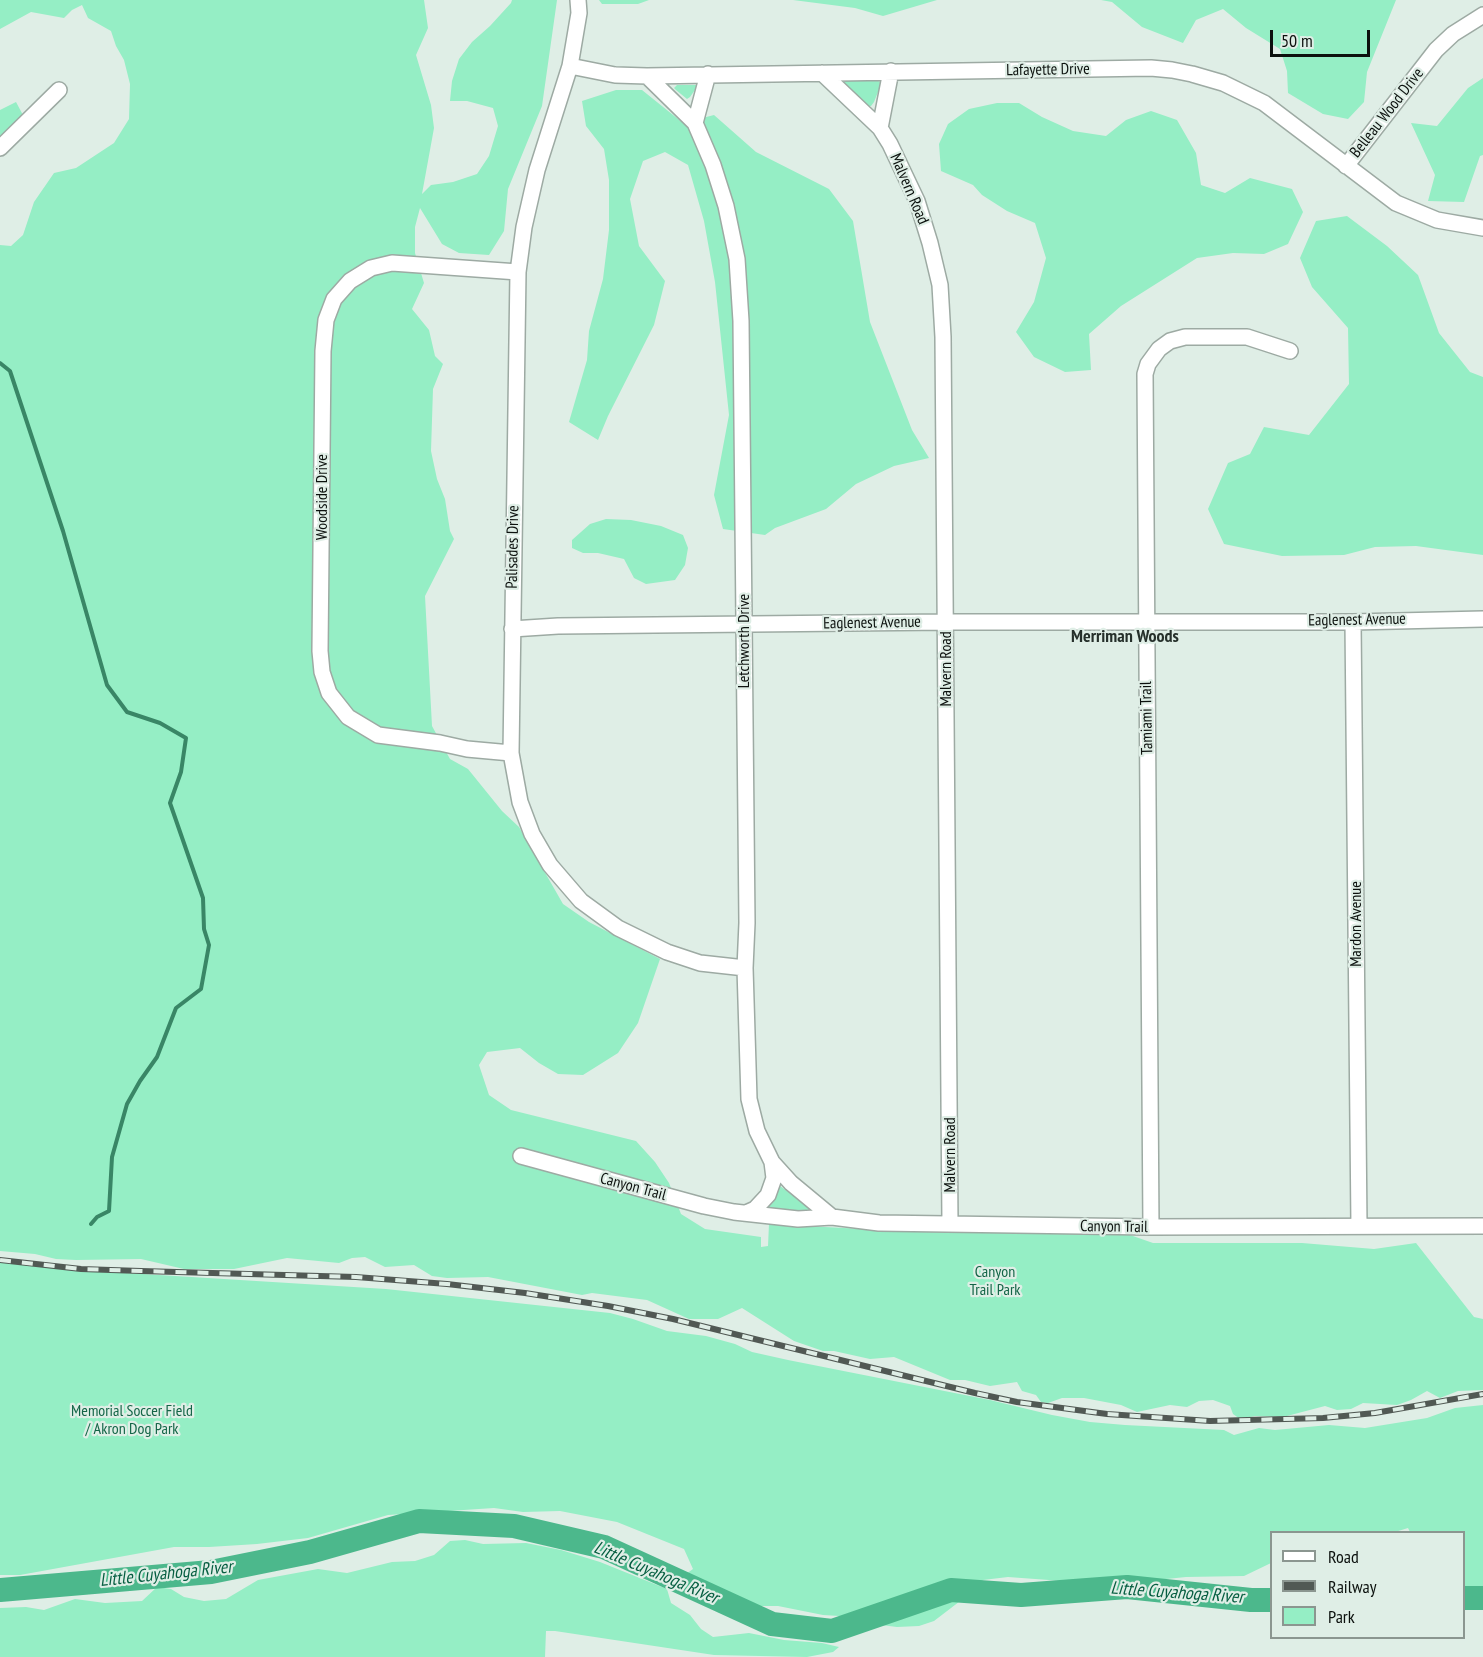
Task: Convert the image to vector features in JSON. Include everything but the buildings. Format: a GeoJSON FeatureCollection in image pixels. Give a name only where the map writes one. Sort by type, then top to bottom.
{"type":"FeatureCollection","features":[{"type":"Feature","properties":{"kind":"street","name":"Palisades Drive"},"geometry":{"type":"LineString","coordinates":[[578,0],[579,13],[570,66],[537,170],[524,227],[518,272],[511,753],[520,802],[531,834],[554,871],[580,901],[618,928],[667,952],[700,963],[745,968]]}},
{"type":"Feature","properties":{"kind":"street","name":"Belleau Wood Drive"},"geometry":{"type":"LineString","coordinates":[[1346,166],[1436,50],[1453,34],[1483,15]]}},
{"type":"Feature","properties":{"kind":"street","name":"Lafayette Drive"},"geometry":{"type":"LineString","coordinates":[[570,66],[615,75],[646,76],[1151,68],[1192,74],[1223,83],[1264,103],[1386,196],[1417,213],[1437,220],[1483,228]]}},
{"type":"Feature","properties":{"kind":"street"},"geometry":{"type":"LineString","coordinates":[[880,128],[891,71]]}},
{"type":"Feature","properties":{"kind":"street","name":"Malvern Road"},"geometry":{"type":"LineString","coordinates":[[822,73],[880,128],[890,144],[918,201],[940,285],[943,337],[950,1223]]}},
{"type":"Feature","properties":{"kind":"street"},"geometry":{"type":"LineString","coordinates":[[695,123],[708,74]]}},
{"type":"Feature","properties":{"kind":"street","name":"Letchworth Drive"},"geometry":{"type":"LineString","coordinates":[[646,76],[695,123],[713,165],[726,206],[737,259],[741,321],[747,923],[745,968],[749,1099],[757,1131],[772,1162],[791,1183],[832,1217]]}},
{"type":"Feature","properties":{"kind":"street"},"geometry":{"type":"LineString","coordinates":[[0,148],[59,90]]}},
{"type":"Feature","properties":{"kind":"street","name":"Woodside Drive"},"geometry":{"type":"LineString","coordinates":[[511,753],[467,749],[378,735],[348,717],[330,693],[325,682],[320,651],[322,351],[326,320],[334,299],[350,281],[371,268],[392,263],[518,272]]}},
{"type":"Feature","properties":{"kind":"street","name":"Tamiami Trail"},"geometry":{"type":"LineString","coordinates":[[1151,1227],[1145,374],[1148,364],[1159,349],[1170,340],[1185,337],[1247,336],[1290,351]]}},
{"type":"Feature","properties":{"kind":"street","name":"Eaglenest Avenue"},"geometry":{"type":"LineString","coordinates":[[512,629],[558,626],[946,622],[1353,622],[1483,619]]}},
{"type":"Feature","properties":{"kind":"street","name":"Mardon Avenue"},"geometry":{"type":"LineString","coordinates":[[1353,622],[1359,1226]]}},
{"type":"Feature","properties":{"kind":"street","name":"Canyon Trail"},"geometry":{"type":"LineString","coordinates":[[520,1156],[704,1206],[798,1219],[832,1217],[879,1222],[1151,1227],[1483,1226]]}},
{"type":"Feature","properties":{"kind":"street"},"geometry":{"type":"LineString","coordinates":[[746,1213],[755,1209],[768,1195],[774,1178],[772,1162]]}},
{"type":"Feature","properties":{"kind":"green space","name":"Canyon Trail Park"},"geometry":{"type":"Polygon","coordinates":[[[0,0],[424,0],[428,28],[416,55],[431,105],[434,128],[422,194],[431,185],[453,182],[477,174],[489,156],[498,126],[493,108],[467,101],[450,101],[452,81],[459,59],[512,0],[557,0],[542,106],[508,189],[504,231],[489,255],[459,253],[442,244],[420,208],[415,227],[415,253],[424,283],[412,309],[429,330],[435,356],[443,364],[433,389],[431,451],[437,479],[445,499],[450,531],[454,539],[425,596],[432,726],[450,759],[468,769],[502,811],[519,827],[563,904],[589,922],[660,959],[638,1023],[618,1053],[583,1075],[558,1074],[520,1048],[487,1052],[479,1065],[489,1095],[511,1110],[636,1141],[655,1162],[669,1183],[681,1214],[705,1229],[761,1237],[761,1247],[768,1246],[769,1224],[881,1230],[1130,1235],[1153,1243],[1302,1243],[1374,1249],[1416,1243],[1474,1317],[1483,1319],[1483,1390],[1458,1391],[1440,1398],[1427,1391],[1397,1405],[1363,1403],[1351,1409],[1337,1410],[1325,1406],[1283,1417],[1255,1416],[1240,1419],[1233,1414],[1230,1406],[1213,1400],[1199,1401],[1187,1407],[1170,1405],[1137,1412],[1121,1405],[1084,1398],[1062,1398],[1048,1403],[1041,1402],[1036,1395],[1022,1391],[1017,1382],[990,1386],[965,1380],[950,1380],[894,1357],[870,1359],[834,1351],[823,1351],[794,1341],[742,1308],[718,1319],[689,1319],[647,1300],[592,1293],[582,1295],[488,1277],[432,1276],[414,1265],[385,1267],[365,1257],[352,1258],[339,1263],[287,1258],[234,1269],[184,1269],[141,1259],[56,1259],[35,1254],[0,1251],[0,245],[11,246],[23,235],[34,202],[54,173],[76,168],[114,143],[129,119],[130,84],[124,60],[111,31],[88,18],[82,5],[72,10],[64,18],[31,12],[0,29],[0,0]]]}},
{"type":"Feature","properties":{"kind":"green space"},"geometry":{"type":"Polygon","coordinates":[[[599,0],[649,0],[638,4],[602,4],[599,0]]]}},
{"type":"Feature","properties":{"kind":"green space"},"geometry":{"type":"Polygon","coordinates":[[[793,0],[937,0],[883,16],[855,8],[793,0]]]}},
{"type":"Feature","properties":{"kind":"green space"},"geometry":{"type":"Polygon","coordinates":[[[1101,0],[1396,0],[1367,72],[1364,102],[1348,119],[1323,114],[1288,93],[1287,71],[1280,49],[1246,28],[1223,9],[1196,20],[1183,43],[1142,27],[1112,2],[1101,0]]]}},
{"type":"Feature","properties":{"kind":"green space"},"geometry":{"type":"Polygon","coordinates":[[[1483,78],[1483,155],[1480,156],[1464,202],[1428,201],[1435,175],[1411,123],[1437,126],[1468,88],[1483,78]]]}},
{"type":"Feature","properties":{"kind":"green space"},"geometry":{"type":"Polygon","coordinates":[[[846,81],[882,82],[874,102],[868,106],[856,98],[843,83],[846,81]]]}},
{"type":"Feature","properties":{"kind":"green space"},"geometry":{"type":"Polygon","coordinates":[[[677,85],[696,85],[697,87],[687,99],[674,88],[677,85]]]}},
{"type":"Feature","properties":{"kind":"green space"},"geometry":{"type":"Polygon","coordinates":[[[616,90],[642,90],[683,123],[714,115],[756,152],[829,189],[853,221],[870,322],[912,430],[929,458],[894,466],[856,484],[826,509],[775,528],[765,535],[723,529],[714,495],[729,415],[715,282],[704,221],[688,165],[665,152],[643,161],[630,199],[639,246],[665,281],[654,325],[598,440],[569,422],[587,360],[589,331],[603,279],[609,230],[609,180],[604,149],[586,126],[582,101],[616,90]]]}},
{"type":"Feature","properties":{"kind":"green space"},"geometry":{"type":"Polygon","coordinates":[[[16,102],[24,117],[0,143],[0,110],[16,102]]]}},
{"type":"Feature","properties":{"kind":"green space"},"geometry":{"type":"Polygon","coordinates":[[[997,103],[1019,103],[1042,117],[1073,131],[1106,136],[1126,120],[1151,111],[1177,120],[1196,153],[1201,185],[1225,193],[1250,178],[1292,189],[1303,212],[1288,244],[1264,254],[1233,253],[1197,258],[1121,306],[1089,334],[1091,370],[1065,372],[1034,357],[1016,332],[1034,302],[1046,258],[1035,223],[1007,211],[982,195],[973,185],[941,171],[939,144],[948,124],[969,109],[997,103]]]}},
{"type":"Feature","properties":{"kind":"green space"},"geometry":{"type":"Polygon","coordinates":[[[1347,216],[1387,246],[1418,275],[1439,333],[1470,372],[1483,377],[1483,555],[1416,546],[1375,547],[1344,555],[1282,556],[1224,544],[1208,509],[1228,463],[1250,454],[1264,427],[1309,435],[1349,384],[1348,328],[1312,287],[1300,258],[1316,221],[1347,216]]]}},
{"type":"Feature","properties":{"kind":"green space"},"geometry":{"type":"Polygon","coordinates":[[[606,519],[631,520],[661,526],[683,535],[688,548],[685,565],[675,580],[646,584],[634,578],[624,559],[598,553],[583,553],[572,548],[572,540],[590,524],[606,519]]]}},
{"type":"Feature","properties":{"kind":"green space"},"geometry":{"type":"Polygon","coordinates":[[[780,1186],[809,1207],[810,1213],[767,1209],[780,1186]]]}},
{"type":"Feature","properties":{"kind":"green space","name":"Memorial Soccer Field / Akron Dog Park"},"geometry":{"type":"Polygon","coordinates":[[[0,1259],[78,1270],[386,1289],[610,1313],[667,1331],[706,1336],[735,1344],[752,1352],[1090,1422],[1224,1430],[1234,1435],[1259,1428],[1275,1430],[1329,1425],[1365,1428],[1427,1418],[1455,1408],[1483,1405],[1483,1590],[1465,1593],[1465,1531],[1410,1531],[1408,1528],[1398,1531],[1270,1531],[1270,1563],[1244,1576],[1186,1577],[1127,1583],[1008,1577],[983,1580],[968,1595],[934,1621],[919,1626],[897,1627],[881,1625],[856,1617],[823,1615],[778,1606],[748,1606],[735,1602],[683,1576],[693,1569],[684,1549],[617,1522],[560,1511],[523,1512],[494,1508],[388,1515],[308,1538],[257,1544],[174,1547],[20,1575],[0,1575],[0,1259]]]}},
{"type":"Feature","properties":{"kind":"green space"},"geometry":{"type":"Polygon","coordinates":[[[465,1540],[483,1544],[526,1543],[561,1550],[600,1562],[667,1589],[671,1603],[690,1615],[701,1629],[713,1637],[749,1633],[839,1647],[833,1652],[807,1657],[714,1655],[546,1631],[545,1657],[0,1657],[0,1608],[26,1607],[44,1610],[75,1599],[105,1603],[142,1601],[157,1587],[171,1589],[184,1597],[204,1601],[226,1599],[258,1580],[318,1569],[347,1573],[392,1562],[415,1561],[434,1555],[450,1541],[465,1540]]]}},
{"type":"Feature","properties":{"kind":"waterway"},"geometry":{"type":"LineString","coordinates":[[0,363],[10,371],[63,531],[107,685],[127,712],[160,723],[186,738],[181,772],[170,803],[203,898],[204,929],[209,945],[201,989],[176,1008],[157,1057],[127,1104],[112,1157],[109,1211],[97,1217],[91,1224]]}},
{"type":"Feature","properties":{"kind":"waterway","name":"Little Cuyahoga River"},"geometry":{"type":"LineString","coordinates":[[0,1590],[211,1572],[310,1552],[419,1521],[514,1526],[604,1547],[772,1624],[832,1631],[951,1590],[1021,1595],[1127,1587],[1270,1600]]}},
{"type":"Feature","properties":{"kind":"waterway","name":"Little Cuyahoga River"},"geometry":{"type":"LineString","coordinates":[[1465,1598],[1483,1598]]}},
{"type":"Feature","properties":{"kind":"railway"},"geometry":{"type":"LineString","coordinates":[[0,1260],[81,1269],[356,1277],[525,1293],[673,1319],[1017,1402],[1107,1414],[1210,1421],[1323,1418],[1375,1413],[1483,1394]]}},
{"type":"Feature","properties":{"kind":"district","name":"Merriman Woods"},"geometry":{"type":"Point","coordinates":[1125,637]}}]}
